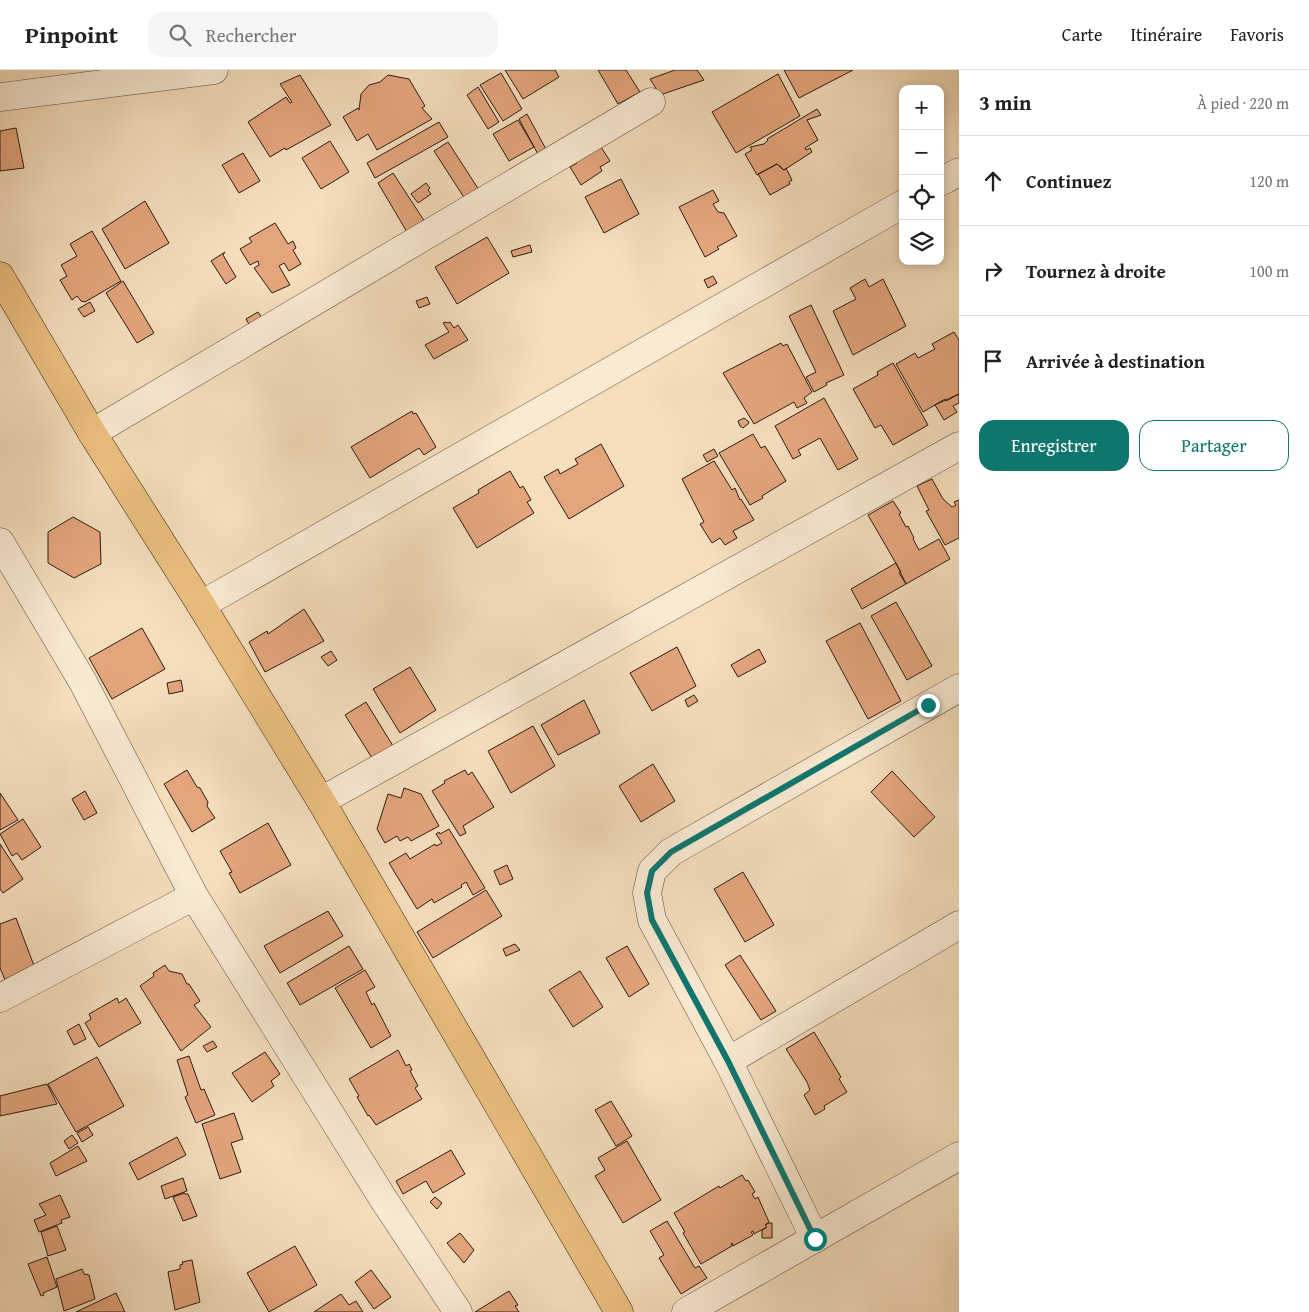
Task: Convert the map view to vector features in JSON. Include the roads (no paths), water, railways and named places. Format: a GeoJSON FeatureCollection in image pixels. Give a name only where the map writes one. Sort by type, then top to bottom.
{"type":"FeatureCollection","features":[{"type":"Feature","properties":{"kind":"main road"},"geometry":{"type":"LineString","coordinates":[[0,276],[92,433],[201,605],[321,801],[619,1312]]}},
{"type":"Feature","properties":{"kind":"street"},"geometry":{"type":"LineString","coordinates":[[0,97],[214,70]]}},
{"type":"Feature","properties":{"kind":"street"},"geometry":{"type":"LineString","coordinates":[[92,433],[651,102]]}},
{"type":"Feature","properties":{"kind":"street"},"geometry":{"type":"LineString","coordinates":[[944,180],[959,172]]}},
{"type":"Feature","properties":{"kind":"street"},"geometry":{"type":"LineString","coordinates":[[201,605],[899,206]]}},
{"type":"Feature","properties":{"kind":"street"},"geometry":{"type":"LineString","coordinates":[[321,801],[959,446]]}},
{"type":"Feature","properties":{"kind":"street"},"geometry":{"type":"LineString","coordinates":[[0,542],[83,682],[194,896],[384,1200],[458,1312]]}},
{"type":"Feature","properties":{"kind":"street"},"geometry":{"type":"LineString","coordinates":[[815,1239],[728,1061],[652,920],[647,893],[652,871],[671,852],[959,688]]}},
{"type":"Feature","properties":{"kind":"street"},"geometry":{"type":"LineString","coordinates":[[0,998],[194,896]]}},
{"type":"Feature","properties":{"kind":"street"},"geometry":{"type":"LineString","coordinates":[[728,1061],[959,925]]}},
{"type":"Feature","properties":{"kind":"street"},"geometry":{"type":"LineString","coordinates":[[686,1312],[959,1156]]}}]}
